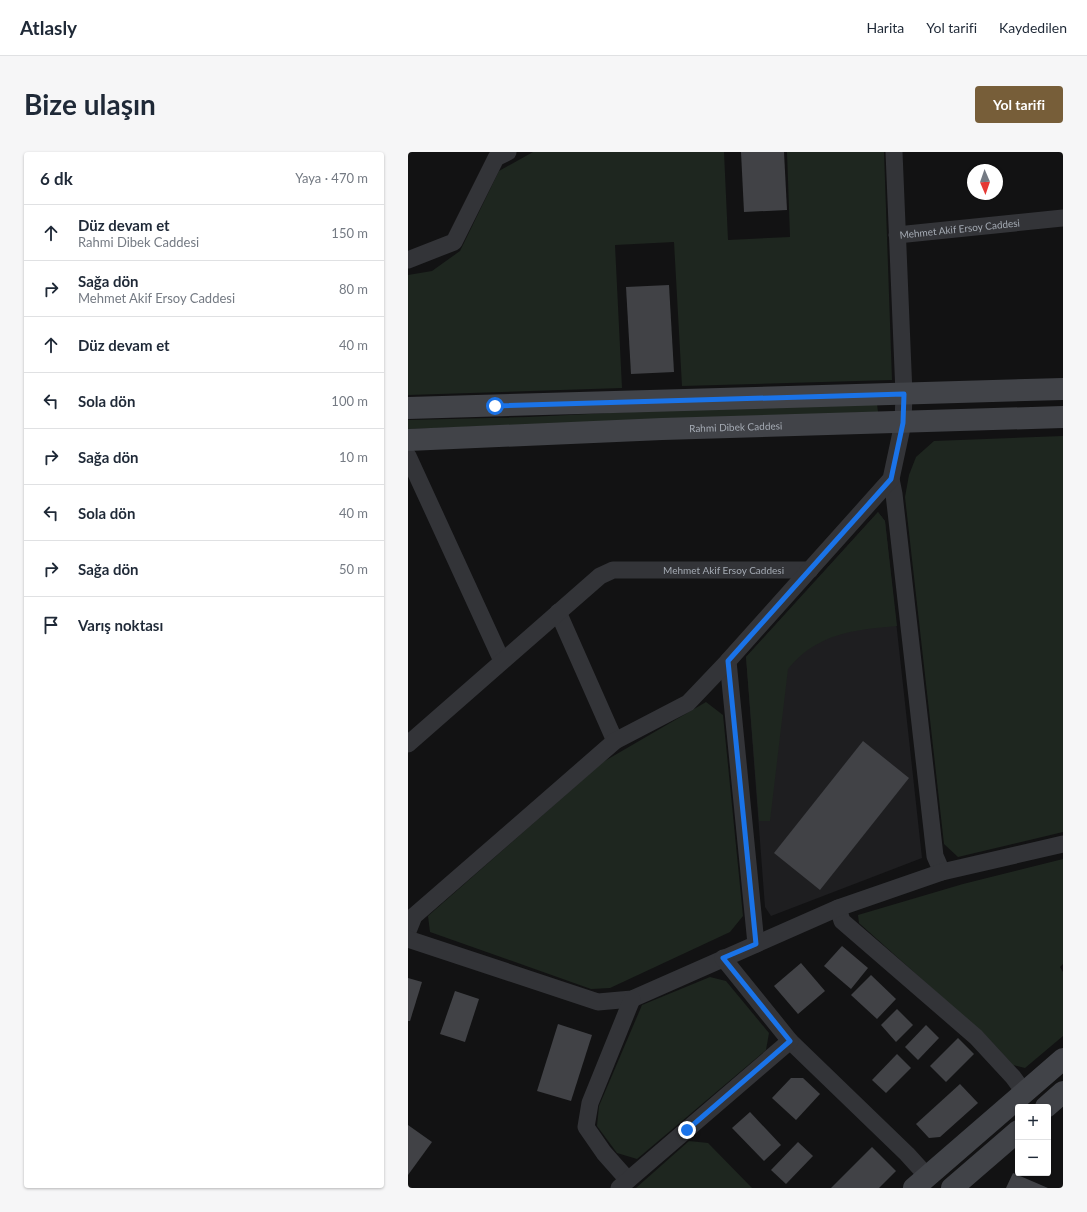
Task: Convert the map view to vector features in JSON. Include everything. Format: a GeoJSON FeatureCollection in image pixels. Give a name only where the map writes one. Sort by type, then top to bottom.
{"type":"FeatureCollection","features":[{"type":"Feature","properties":{"kind":"main road"},"geometry":{"type":"LineString","coordinates":[[408,408],[1063,389]]}},
{"type":"Feature","properties":{"kind":"main road","name":"Rahmi Dibek Caddesi"},"geometry":{"type":"LineString","coordinates":[[408,440],[662,429],[903,423],[1063,417]]}},
{"type":"Feature","properties":{"kind":"main road"},"geometry":{"type":"LineString","coordinates":[[920,1182],[1063,1059]]}},
{"type":"Feature","properties":{"kind":"main road"},"geometry":{"type":"LineString","coordinates":[[1049,1104],[1063,1092]]}},
{"type":"Feature","properties":{"kind":"main road"},"geometry":{"type":"LineString","coordinates":[[952,1188],[1015,1134]]}},
{"type":"Feature","properties":{"kind":"street"},"geometry":{"type":"LineString","coordinates":[[408,260],[454,242],[496,158],[508,152]]}},
{"type":"Feature","properties":{"kind":"street"},"geometry":{"type":"LineString","coordinates":[[894,152],[897,235]]}},
{"type":"Feature","properties":{"kind":"street","name":"Mehmet Akif Ersoy Caddesi"},"geometry":{"type":"LineString","coordinates":[[408,744],[600,576],[613,570],[810,570],[891,479],[903,423],[904,394],[897,235],[1063,218]]}},
{"type":"Feature","properties":{"kind":"street"},"geometry":{"type":"LineString","coordinates":[[408,456],[502,661]]}},
{"type":"Feature","properties":{"kind":"street"},"geometry":{"type":"LineString","coordinates":[[891,479],[894,494],[935,856],[942,872]]}},
{"type":"Feature","properties":{"kind":"street"},"geometry":{"type":"LineString","coordinates":[[408,931],[414,916],[615,741],[688,703],[810,570]]}},
{"type":"Feature","properties":{"kind":"street"},"geometry":{"type":"LineString","coordinates":[[558,612],[615,741]]}},
{"type":"Feature","properties":{"kind":"street"},"geometry":{"type":"LineString","coordinates":[[728,661],[756,944]]}},
{"type":"Feature","properties":{"kind":"street"},"geometry":{"type":"LineString","coordinates":[[408,939],[598,1002],[632,999],[838,908],[942,872],[1063,844]]}},
{"type":"Feature","properties":{"kind":"street"},"geometry":{"type":"LineString","coordinates":[[838,908],[842,921],[976,1038],[1024,1092]]}},
{"type":"Feature","properties":{"kind":"street"},"geometry":{"type":"LineString","coordinates":[[723,958],[790,1041],[907,1154],[920,1182]]}},
{"type":"Feature","properties":{"kind":"street"},"geometry":{"type":"LineString","coordinates":[[632,999],[590,1103],[586,1128],[624,1184],[790,1041]]}},
{"type":"Feature","properties":{"kind":"shaded area"},"geometry":{"type":"Polygon","coordinates":[[[533,152],[724,152],[728,240],[790,237],[787,152],[884,152],[892,380],[682,386],[674,242],[615,245],[622,388],[408,395],[408,275],[432,271],[460,251],[499,171],[533,152]]]}},
{"type":"Feature","properties":{"kind":"shaded area"},"geometry":{"type":"Polygon","coordinates":[[[877,404],[878,412],[408,429],[408,420],[528,417],[690,409],[877,404]]]}},
{"type":"Feature","properties":{"kind":"shaded area"},"geometry":{"type":"Polygon","coordinates":[[[1063,436],[1063,832],[958,857],[944,844],[905,497],[909,475],[916,457],[934,441],[1063,436]]]}},
{"type":"Feature","properties":{"kind":"shaded area"},"geometry":{"type":"Polygon","coordinates":[[[878,512],[885,521],[922,858],[771,916],[765,907],[746,657],[878,512]]]}},
{"type":"Feature","properties":{"kind":"shaded area"},"geometry":{"type":"Polygon","coordinates":[[[878,512],[885,521],[897,626],[851,632],[824,641],[799,657],[788,669],[770,821],[759,821],[746,657],[878,512]]]}},
{"type":"Feature","properties":{"kind":"shaded area"},"geometry":{"type":"Polygon","coordinates":[[[706,702],[723,715],[743,916],[730,932],[610,988],[591,989],[430,932],[428,916],[603,762],[706,702]]]}},
{"type":"Feature","properties":{"kind":"shaded area"},"geometry":{"type":"Polygon","coordinates":[[[1063,859],[1063,964],[1060,967],[1063,972],[1063,1036],[1025,1068],[1013,1065],[991,1041],[859,923],[858,915],[963,884],[1063,859]]]}},
{"type":"Feature","properties":{"kind":"shaded area"},"geometry":{"type":"Polygon","coordinates":[[[710,977],[726,981],[769,1033],[766,1050],[637,1159],[617,1153],[597,1126],[599,1106],[642,1005],[710,977]]]}},
{"type":"Feature","properties":{"kind":"shaded area"},"geometry":{"type":"Polygon","coordinates":[[[689,1141],[708,1143],[752,1188],[636,1188],[689,1141]]]}},
{"type":"Feature","properties":{"kind":"building"},"geometry":{"type":"Polygon","coordinates":[[[741,152],[784,152],[787,210],[744,212],[741,152]]]}},
{"type":"Feature","properties":{"kind":"building"},"geometry":{"type":"Polygon","coordinates":[[[669,285],[674,372],[631,374],[626,287],[669,285]]]}},
{"type":"Feature","properties":{"kind":"building"},"geometry":{"type":"Polygon","coordinates":[[[863,741],[909,778],[820,890],[774,853],[863,741]]]}},
{"type":"Feature","properties":{"kind":"building"},"geometry":{"type":"Polygon","coordinates":[[[842,946],[868,968],[851,989],[824,966],[842,946]]]}},
{"type":"Feature","properties":{"kind":"building"},"geometry":{"type":"Polygon","coordinates":[[[801,963],[825,991],[798,1014],[774,986],[801,963]]]}},
{"type":"Feature","properties":{"kind":"building"},"geometry":{"type":"Polygon","coordinates":[[[871,975],[896,999],[877,1019],[851,995],[871,975]]]}},
{"type":"Feature","properties":{"kind":"building"},"geometry":{"type":"Polygon","coordinates":[[[408,978],[422,982],[410,1021],[408,1021],[408,978]]]}},
{"type":"Feature","properties":{"kind":"building"},"geometry":{"type":"Polygon","coordinates":[[[455,991],[479,999],[465,1042],[440,1034],[455,991]]]}},
{"type":"Feature","properties":{"kind":"building"},"geometry":{"type":"Polygon","coordinates":[[[897,1009],[913,1025],[896,1042],[881,1025],[897,1009]]]}},
{"type":"Feature","properties":{"kind":"building"},"geometry":{"type":"Polygon","coordinates":[[[558,1024],[592,1035],[571,1101],[537,1091],[558,1024]]]}},
{"type":"Feature","properties":{"kind":"building"},"geometry":{"type":"Polygon","coordinates":[[[926,1025],[939,1038],[918,1060],[905,1047],[926,1025]]]}},
{"type":"Feature","properties":{"kind":"building"},"geometry":{"type":"Polygon","coordinates":[[[958,1038],[974,1054],[946,1082],[930,1066],[958,1038]]]}},
{"type":"Feature","properties":{"kind":"building"},"geometry":{"type":"Polygon","coordinates":[[[897,1054],[911,1068],[886,1093],[872,1080],[897,1054]]]}},
{"type":"Feature","properties":{"kind":"building"},"geometry":{"type":"Polygon","coordinates":[[[791,1078],[803,1078],[820,1094],[796,1120],[772,1098],[791,1078]]]}},
{"type":"Feature","properties":{"kind":"building"},"geometry":{"type":"Polygon","coordinates":[[[960,1084],[978,1103],[940,1137],[929,1138],[916,1124],[960,1084]]]}},
{"type":"Feature","properties":{"kind":"building"},"geometry":{"type":"Polygon","coordinates":[[[750,1112],[781,1145],[764,1161],[732,1128],[750,1112]]]}},
{"type":"Feature","properties":{"kind":"building"},"geometry":{"type":"Polygon","coordinates":[[[408,1125],[432,1142],[408,1175],[408,1125]]]}},
{"type":"Feature","properties":{"kind":"building"},"geometry":{"type":"Polygon","coordinates":[[[798,1142],[813,1156],[786,1184],[771,1170],[798,1142]]]}},
{"type":"Feature","properties":{"kind":"building"},"geometry":{"type":"Polygon","coordinates":[[[872,1147],[896,1171],[879,1188],[831,1188],[872,1147]]]}},
{"type":"Feature","properties":{"kind":"building"},"geometry":{"type":"Polygon","coordinates":[[[1013,1173],[1015,1176],[1020,1176],[1048,1188],[1006,1188],[1013,1173]]]}},
{"type":"Feature","properties":{"kind":"route"},"geometry":{"type":"LineString","coordinates":[[495,406],[904,394],[903,423],[891,479],[728,661],[756,944],[723,958],[790,1041],[687,1130]]}}]}
